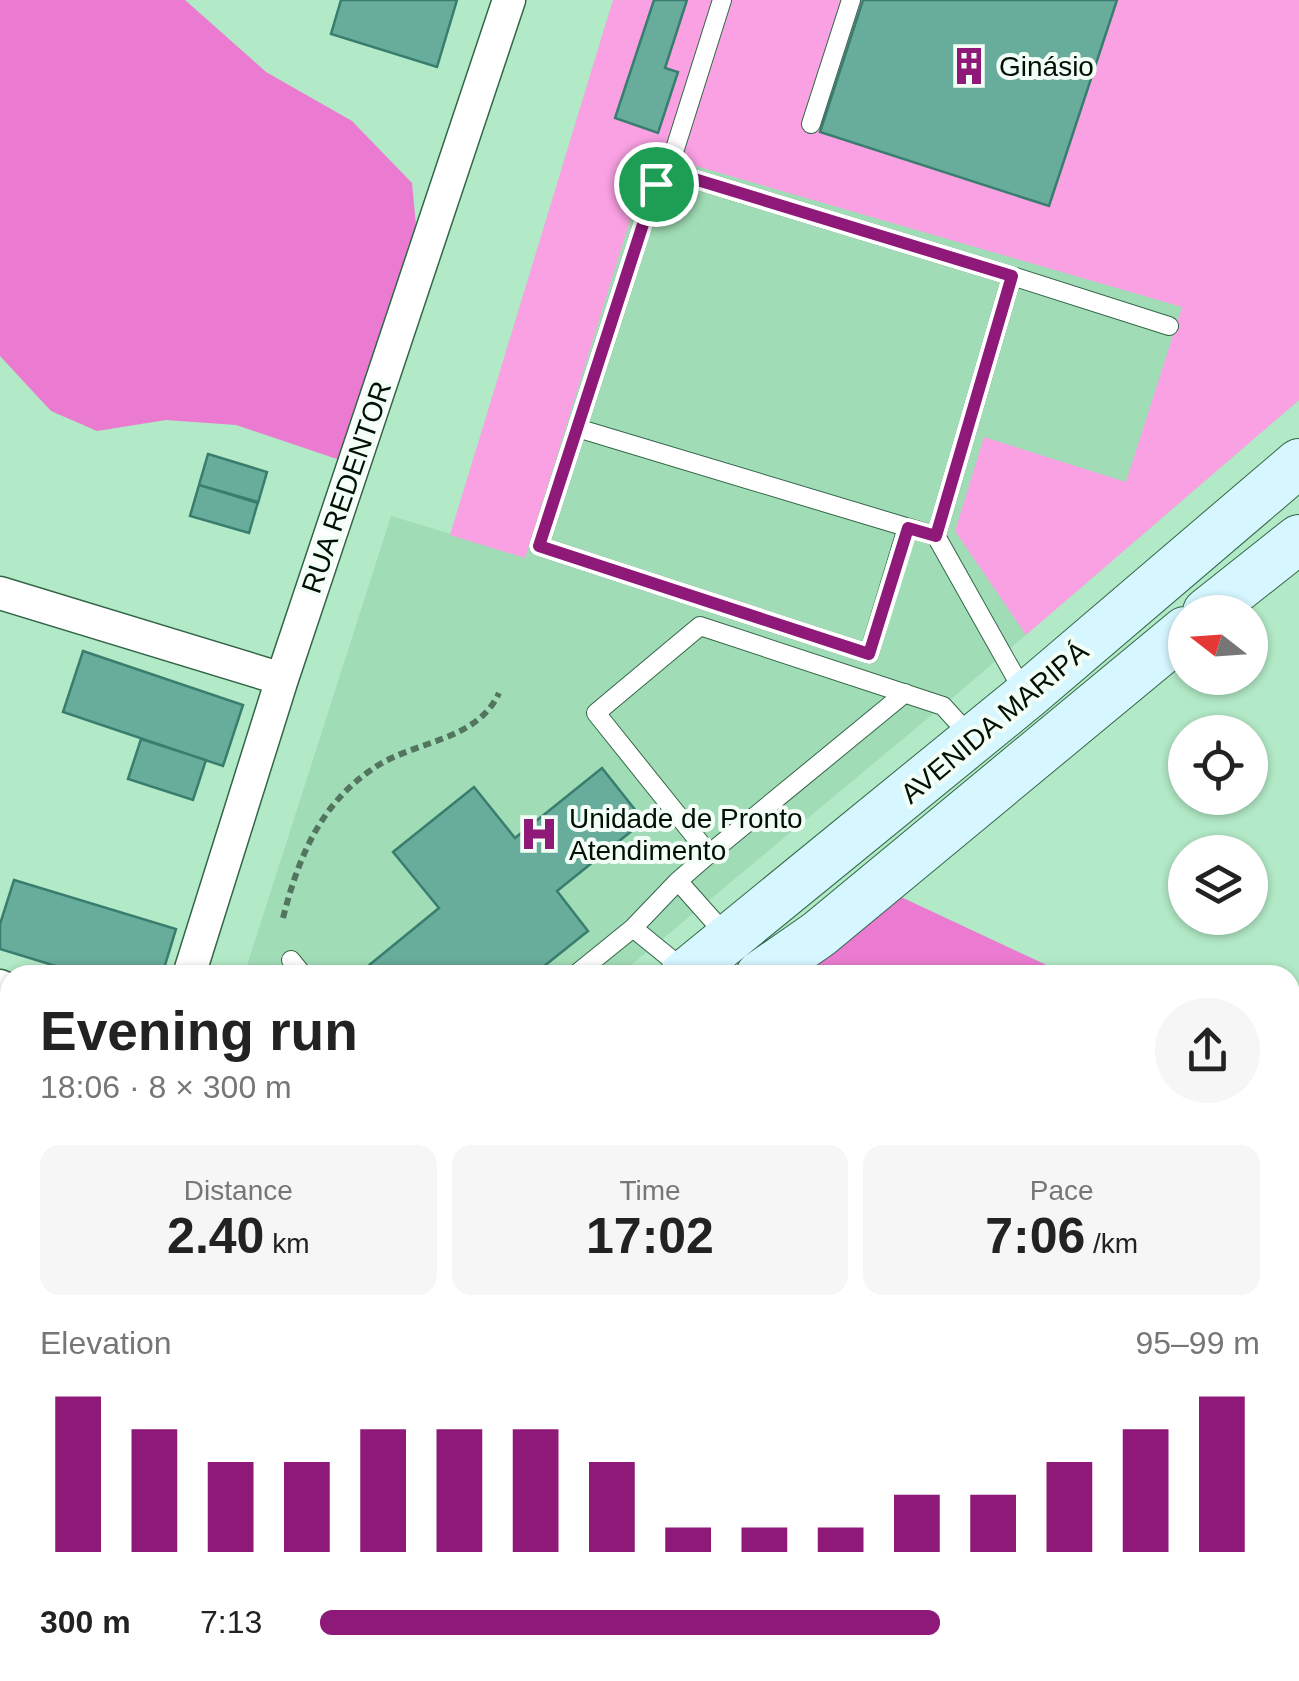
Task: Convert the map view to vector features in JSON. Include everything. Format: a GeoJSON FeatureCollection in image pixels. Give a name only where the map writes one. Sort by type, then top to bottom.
{"type":"FeatureCollection","features":[{"type":"Feature","properties":{"kind":"main road","name":"AVENIDA MARIPÁ"},"geometry":{"type":"LineString","coordinates":[[697,965],[1026,696],[1299,463]]}},
{"type":"Feature","properties":{"kind":"main road"},"geometry":{"type":"LineString","coordinates":[[1228,595],[1299,539]]}},
{"type":"Feature","properties":{"kind":"main road","name":"AVENIDA MARIPÁ"},"geometry":{"type":"LineString","coordinates":[[774,965],[819,934],[1168,645]]}},
{"type":"Feature","properties":{"kind":"street","name":"RUA REDENTOR"},"geometry":{"type":"LineString","coordinates":[[192,965],[282,680],[509,0]]}},
{"type":"Feature","properties":{"kind":"street"},"geometry":{"type":"LineString","coordinates":[[0,592],[282,680]]}},
{"type":"Feature","properties":{"kind":"lane"},"geometry":{"type":"LineString","coordinates":[[722,0],[668,171],[656,184],[539,546],[869,654],[908,528]]}},
{"type":"Feature","properties":{"kind":"lane"},"geometry":{"type":"LineString","coordinates":[[811,124],[851,0]]}},
{"type":"Feature","properties":{"kind":"lane"},"geometry":{"type":"LineString","coordinates":[[668,171],[1169,326]]}},
{"type":"Feature","properties":{"kind":"lane"},"geometry":{"type":"LineString","coordinates":[[936,536],[1012,276]]}},
{"type":"Feature","properties":{"kind":"lane"},"geometry":{"type":"LineString","coordinates":[[576,428],[936,536],[1026,696]]}},
{"type":"Feature","properties":{"kind":"lane"},"geometry":{"type":"LineString","coordinates":[[709,854],[596,713],[700,626],[943,706],[974,739]]}},
{"type":"Feature","properties":{"kind":"lane"},"geometry":{"type":"LineString","coordinates":[[588,965],[634,928],[709,854],[905,693]]}},
{"type":"Feature","properties":{"kind":"lane"},"geometry":{"type":"LineString","coordinates":[[678,881],[729,938]]}},
{"type":"Feature","properties":{"kind":"lane"},"geometry":{"type":"LineString","coordinates":[[634,928],[676,965]]}},
{"type":"Feature","properties":{"kind":"path"},"geometry":{"type":"LineString","coordinates":[[283,918],[296,866],[314,830],[344,793],[373,768],[473,725],[491,711],[499,693]]}},
{"type":"Feature","properties":{"kind":"shaded area"},"geometry":{"type":"Polygon","coordinates":[[[0,0],[185,0],[266,72],[352,121],[412,183],[419,257],[340,460],[236,425],[166,420],[97,431],[51,411],[0,356],[0,0]]]}},
{"type":"Feature","properties":{"kind":"shaded area"},"geometry":{"type":"Polygon","coordinates":[[[613,0],[1299,0],[1299,400],[956,695],[631,965],[247,965],[391,516],[451,534],[613,0]]]}},
{"type":"Feature","properties":{"kind":"shaded area"},"geometry":{"type":"Polygon","coordinates":[[[613,0],[1299,0],[1299,400],[1026,635],[955,531],[984,437],[1126,482],[1182,307],[651,153],[525,558],[450,535],[613,0]]]}},
{"type":"Feature","properties":{"kind":"shaded area"},"geometry":{"type":"Polygon","coordinates":[[[901,897],[1047,965],[816,965],[901,897]]]}},
{"type":"Feature","properties":{"kind":"building"},"geometry":{"type":"Polygon","coordinates":[[[341,0],[457,0],[437,67],[331,34],[341,0]]]}},
{"type":"Feature","properties":{"kind":"building"},"geometry":{"type":"Polygon","coordinates":[[[654,0],[687,0],[665,68],[678,72],[658,133],[615,118],[654,0]]]}},
{"type":"Feature","properties":{"kind":"building","name":"Ginásio"},"geometry":{"type":"Polygon","coordinates":[[[863,0],[1117,0],[1049,206],[820,132],[863,0]]]}},
{"type":"Feature","properties":{"kind":"building"},"geometry":{"type":"Polygon","coordinates":[[[208,454],[267,472],[258,503],[199,485],[208,454]]]}},
{"type":"Feature","properties":{"kind":"building"},"geometry":{"type":"Polygon","coordinates":[[[199,485],[258,502],[249,533],[190,516],[199,485]]]}},
{"type":"Feature","properties":{"kind":"building"},"geometry":{"type":"Polygon","coordinates":[[[83,651],[243,705],[223,766],[63,712],[83,651]]]}},
{"type":"Feature","properties":{"kind":"building"},"geometry":{"type":"Polygon","coordinates":[[[141,739],[206,760],[193,800],[128,779],[141,739]]]}},
{"type":"Feature","properties":{"kind":"building"},"geometry":{"type":"Polygon","coordinates":[[[602,768],[644,821],[557,891],[588,931],[546,965],[369,965],[439,908],[393,852],[474,787],[515,838],[602,768]]]}},
{"type":"Feature","properties":{"kind":"building"},"geometry":{"type":"Polygon","coordinates":[[[14,880],[176,929],[165,965],[52,965],[0,949],[0,924],[14,880]]]}},
{"type":"Feature","properties":{"kind":"place","name":"Ginásio"},"geometry":{"type":"Point","coordinates":[969,66]}},
{"type":"Feature","properties":{"kind":"place","name":"Unidade de Pronto Atendimento"},"geometry":{"type":"Point","coordinates":[539,834]}},
{"type":"Feature","properties":{"kind":"route"},"geometry":{"type":"LineString","coordinates":[[668,171],[1012,276],[936,536],[908,528],[869,654],[539,546],[656,184],[668,171]]}}]}
